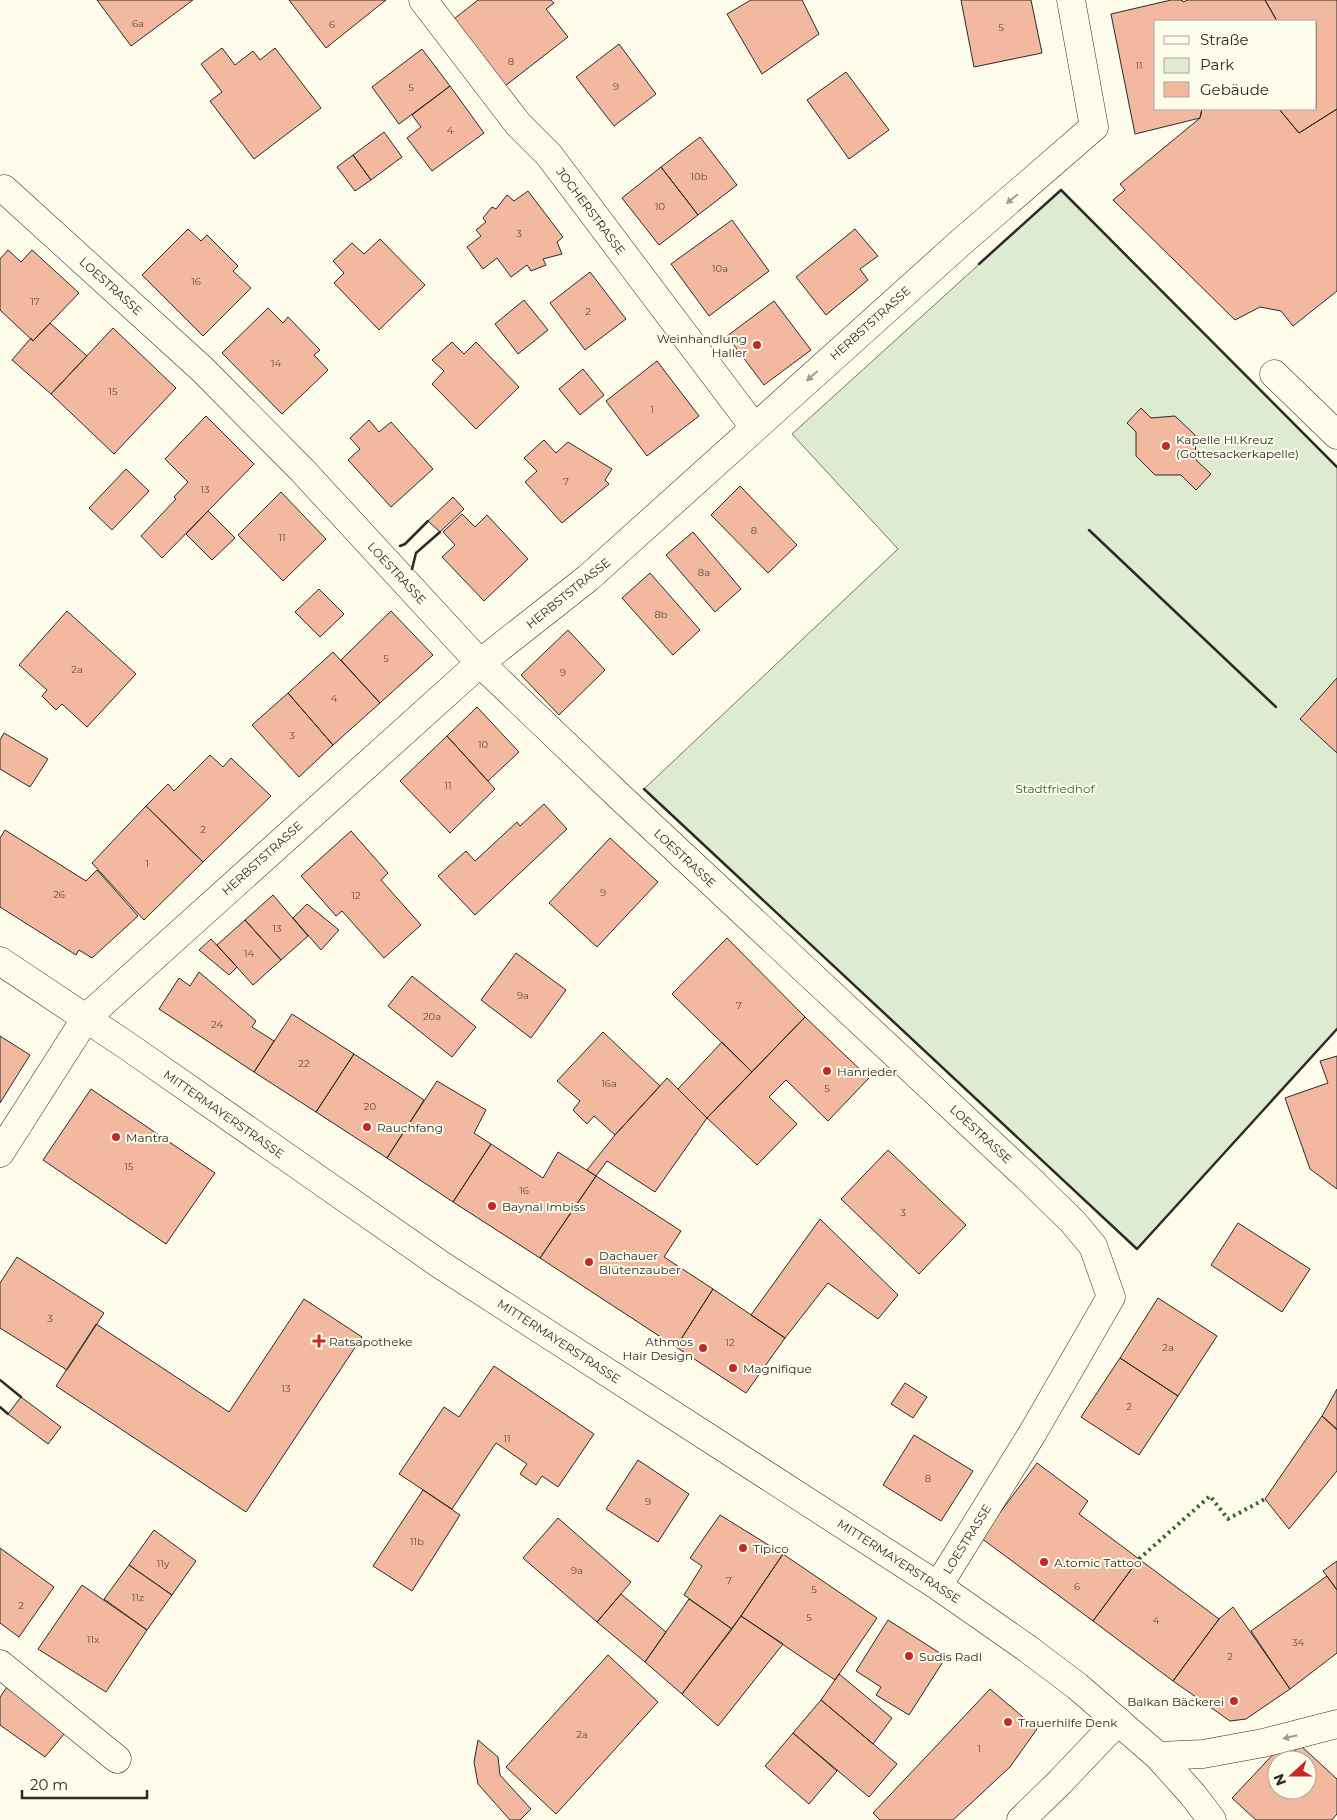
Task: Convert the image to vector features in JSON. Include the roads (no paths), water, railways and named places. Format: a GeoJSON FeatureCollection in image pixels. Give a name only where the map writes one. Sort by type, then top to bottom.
{"type":"FeatureCollection","features":[{"type":"Feature","properties":{"kind":"street","name":"JOCHERSTRASSE"},"geometry":{"type":"LineString","coordinates":[[423,0],[518,124],[549,155],[754,427]]}},
{"type":"Feature","properties":{"kind":"street","name":"HERBSTSTRASSE"},"geometry":{"type":"LineString","coordinates":[[0,1153],[86,1018],[480,663],[588,578],[952,250],[1094,128],[1071,0]]}},
{"type":"Feature","properties":{"kind":"street","name":"LOESTRASSE"},"geometry":{"type":"LineString","coordinates":[[4,189],[202,369],[302,470],[480,663],[618,795],[1028,1178],[1073,1222],[1093,1246],[1111,1297],[1032,1434],[938,1586]]}},
{"type":"Feature","properties":{"kind":"street"},"geometry":{"type":"LineString","coordinates":[[1274,374],[1337,435]]}},
{"type":"Feature","properties":{"kind":"street","name":"MITTERMAYERSTRASSE"},"geometry":{"type":"LineString","coordinates":[[0,961],[86,1018],[441,1265],[938,1586],[1028,1649],[1118,1721],[1158,1756],[1194,1795],[1212,1820]]}},
{"type":"Feature","properties":{"kind":"street"},"geometry":{"type":"LineString","coordinates":[[0,1664],[117,1759]]}},
{"type":"Feature","properties":{"kind":"street"},"geometry":{"type":"LineString","coordinates":[[1021,1820],[1118,1721]]}},
{"type":"Feature","properties":{"kind":"street"},"geometry":{"type":"LineString","coordinates":[[1158,1756],[1204,1754],[1255,1745],[1337,1724]]}},
{"type":"Feature","properties":{"kind":"place","name":"Weinhandlung Haller"},"geometry":{"type":"Point","coordinates":[757,345]}},
{"type":"Feature","properties":{"kind":"place","name":"Kapelle Hl.Kreuz (Gottesackerkapelle)"},"geometry":{"type":"Point","coordinates":[1166,446]}},
{"type":"Feature","properties":{"kind":"place","name":"Hanrieder"},"geometry":{"type":"Point","coordinates":[827,1071]}},
{"type":"Feature","properties":{"kind":"place","name":"Rauchfang"},"geometry":{"type":"Point","coordinates":[367,1127]}},
{"type":"Feature","properties":{"kind":"place","name":"Mantra"},"geometry":{"type":"Point","coordinates":[116,1137]}},
{"type":"Feature","properties":{"kind":"place","name":"Baynal Imbiss"},"geometry":{"type":"Point","coordinates":[492,1206]}},
{"type":"Feature","properties":{"kind":"place","name":"Dachauer Blütenzauber"},"geometry":{"type":"Point","coordinates":[589,1262]}},
{"type":"Feature","properties":{"kind":"place","name":"Ratsapotheke"},"geometry":{"type":"Point","coordinates":[319,1341]}},
{"type":"Feature","properties":{"kind":"place","name":"Athmos Hair Design"},"geometry":{"type":"Point","coordinates":[703,1348]}},
{"type":"Feature","properties":{"kind":"place","name":"Magnifique"},"geometry":{"type":"Point","coordinates":[733,1368]}},
{"type":"Feature","properties":{"kind":"place","name":"Tipico"},"geometry":{"type":"Point","coordinates":[743,1548]}},
{"type":"Feature","properties":{"kind":"place","name":"A.tomic Tattoo"},"geometry":{"type":"Point","coordinates":[1044,1562]}},
{"type":"Feature","properties":{"kind":"place","name":"Sudis Radl"},"geometry":{"type":"Point","coordinates":[909,1656]}},
{"type":"Feature","properties":{"kind":"place","name":"Balkan Bäckerei"},"geometry":{"type":"Point","coordinates":[1234,1701]}},
{"type":"Feature","properties":{"kind":"place","name":"Trauerhilfe Denk"},"geometry":{"type":"Point","coordinates":[1008,1722]}},
{"type":"Feature","properties":{"kind":"park label","name":"Stadtfriedhof"},"geometry":{"type":"Point","coordinates":[1055,788]}}]}
